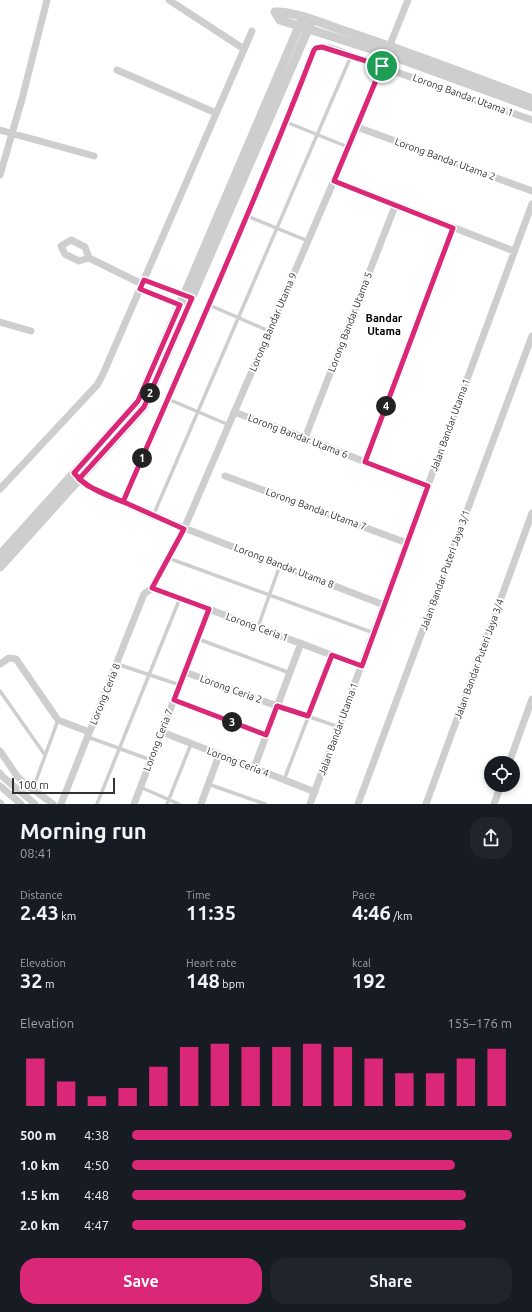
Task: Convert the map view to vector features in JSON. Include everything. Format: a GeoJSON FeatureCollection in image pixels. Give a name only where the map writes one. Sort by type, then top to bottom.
{"type":"FeatureCollection","features":[{"type":"Feature","properties":{"kind":"street"},"geometry":{"type":"LineString","coordinates":[[0,175],[47,0]]}},
{"type":"Feature","properties":{"kind":"street"},"geometry":{"type":"LineString","coordinates":[[169,0],[244,49]]}},
{"type":"Feature","properties":{"kind":"street","name":"Lorong Bandar Utama 9"},"geometry":{"type":"LineString","coordinates":[[152,588],[184,529],[357,127],[408,0]]}},
{"type":"Feature","properties":{"kind":"street"},"geometry":{"type":"LineString","coordinates":[[532,98],[388,50],[304,28],[280,20],[275,12],[282,11],[308,19],[388,50],[532,107]]}},
{"type":"Feature","properties":{"kind":"street"},"geometry":{"type":"LineString","coordinates":[[0,567],[138,401],[184,306],[308,19]]}},
{"type":"Feature","properties":{"kind":"street"},"geometry":{"type":"LineString","coordinates":[[0,489],[97,385],[252,32]]}},
{"type":"Feature","properties":{"kind":"street","name":"Lorong Bandar Utama 1"},"geometry":{"type":"LineString","coordinates":[[123,502],[247,216],[316,48],[322,47],[382,66],[532,120]]}},
{"type":"Feature","properties":{"kind":"street"},"geometry":{"type":"LineString","coordinates":[[117,70],[216,113]]}},
{"type":"Feature","properties":{"kind":"street","name":"Lorong Bandar Utama 2"},"geometry":{"type":"LineString","coordinates":[[357,127],[532,191]]}},
{"type":"Feature","properties":{"kind":"street"},"geometry":{"type":"LineString","coordinates":[[0,130],[94,156]]}},
{"type":"Feature","properties":{"kind":"street"},"geometry":{"type":"LineString","coordinates":[[334,181],[514,251]]}},
{"type":"Feature","properties":{"kind":"street","name":"Jalan Bandar Utama 1"},"geometry":{"type":"LineString","coordinates":[[310,804],[532,204]]}},
{"type":"Feature","properties":{"kind":"street","name":"Lorong Bandar Utama 5"},"geometry":{"type":"LineString","coordinates":[[305,438],[395,206]]}},
{"type":"Feature","properties":{"kind":"street"},"geometry":{"type":"LineString","coordinates":[[365,462],[453,228]]}},
{"type":"Feature","properties":{"kind":"street"},"geometry":{"type":"LineString","coordinates":[[89,258],[142,284],[168,300],[184,306]]}},
{"type":"Feature","properties":{"kind":"street"},"geometry":{"type":"LineString","coordinates":[[142,284],[172,290],[188,296]]}},
{"type":"Feature","properties":{"kind":"street"},"geometry":{"type":"LineString","coordinates":[[0,322],[31,330]]}},
{"type":"Feature","properties":{"kind":"street","name":"Jalan Bandar Puteri Jaya 3/1"},"geometry":{"type":"LineString","coordinates":[[358,804],[532,336]]}},
{"type":"Feature","properties":{"kind":"street","name":"Lorong Bandar Utama 6"},"geometry":{"type":"LineString","coordinates":[[234,412],[428,486]]}},
{"type":"Feature","properties":{"kind":"street"},"geometry":{"type":"LineString","coordinates":[[0,555],[77,476]]}},
{"type":"Feature","properties":{"kind":"street","name":"Lorong Bandar Utama 8"},"geometry":{"type":"LineString","coordinates":[[77,476],[88,486],[153,516],[384,605]]}},
{"type":"Feature","properties":{"kind":"street","name":"Lorong Bandar Utama 7"},"geometry":{"type":"LineString","coordinates":[[225,476],[407,543]]}},
{"type":"Feature","properties":{"kind":"street","name":"Jalan Bandar Puteri Jaya 3/4"},"geometry":{"type":"LineString","coordinates":[[426,804],[532,513]]}},
{"type":"Feature","properties":{"kind":"street","name":"Lorong Ceria 1"},"geometry":{"type":"LineString","coordinates":[[152,588],[362,666]]}},
{"type":"Feature","properties":{"kind":"street","name":"Lorong Ceria 8"},"geometry":{"type":"LineString","coordinates":[[61,804],[144,594],[152,588]]}},
{"type":"Feature","properties":{"kind":"street","name":"Lorong Ceria 7"},"geometry":{"type":"LineString","coordinates":[[134,804],[209,609]]}},
{"type":"Feature","properties":{"kind":"street"},"geometry":{"type":"LineString","coordinates":[[254,768],[301,643]]}},
{"type":"Feature","properties":{"kind":"street"},"geometry":{"type":"LineString","coordinates":[[0,664],[9,658],[16,660],[58,720],[88,734]]}},
{"type":"Feature","properties":{"kind":"street","name":"Lorong Ceria 2"},"geometry":{"type":"LineString","coordinates":[[185,672],[277,706]]}},
{"type":"Feature","properties":{"kind":"street"},"geometry":{"type":"LineString","coordinates":[[512,756],[532,699]]}},
{"type":"Feature","properties":{"kind":"street","name":"Lorong Ceria 4"},"geometry":{"type":"LineString","coordinates":[[162,732],[315,792]]}},
{"type":"Feature","properties":{"kind":"street"},"geometry":{"type":"LineString","coordinates":[[0,751],[18,776],[53,804]]}},
{"type":"Feature","properties":{"kind":"street"},"geometry":{"type":"LineString","coordinates":[[201,804],[219,755]]}},
{"type":"Feature","properties":{"kind":"street"},"geometry":{"type":"LineString","coordinates":[[0,773],[3,778],[35,804]]}},
{"type":"Feature","properties":{"kind":"street"},"geometry":{"type":"LineString","coordinates":[[0,786],[21,804]]}},
{"type":"Feature","properties":{"kind":"street"},"geometry":{"type":"LineString","coordinates":[[494,804],[498,792]]}},
{"type":"Feature","properties":{"kind":"lane"},"geometry":{"type":"LineString","coordinates":[[153,516],[351,56]]}},
{"type":"Feature","properties":{"kind":"lane"},"geometry":{"type":"LineString","coordinates":[[286,122],[348,147]]}},
{"type":"Feature","properties":{"kind":"lane"},"geometry":{"type":"LineString","coordinates":[[247,216],[308,241]]}},
{"type":"Feature","properties":{"kind":"lane"},"geometry":{"type":"LineString","coordinates":[[168,300],[172,290]]}},
{"type":"Feature","properties":{"kind":"lane"},"geometry":{"type":"LineString","coordinates":[[208,305],[269,331]]}},
{"type":"Feature","properties":{"kind":"lane"},"geometry":{"type":"LineString","coordinates":[[168,399],[229,425]]}},
{"type":"Feature","properties":{"kind":"lane"},"geometry":{"type":"LineString","coordinates":[[168,558],[374,633]]}},
{"type":"Feature","properties":{"kind":"lane"},"geometry":{"type":"LineString","coordinates":[[258,627],[280,564]]}},
{"type":"Feature","properties":{"kind":"lane"},"geometry":{"type":"LineString","coordinates":[[97,804],[180,598]]}},
{"type":"Feature","properties":{"kind":"lane"},"geometry":{"type":"LineString","coordinates":[[198,639],[290,673]]}},
{"type":"Feature","properties":{"kind":"lane"},"geometry":{"type":"LineString","coordinates":[[284,780],[332,655]]}},
{"type":"Feature","properties":{"kind":"lane"},"geometry":{"type":"LineString","coordinates":[[117,664],[180,685]]}},
{"type":"Feature","properties":{"kind":"lane"},"geometry":{"type":"LineString","coordinates":[[0,691],[45,755]]}},
{"type":"Feature","properties":{"kind":"lane"},"geometry":{"type":"LineString","coordinates":[[174,700],[266,735]]}},
{"type":"Feature","properties":{"kind":"lane"},"geometry":{"type":"LineString","coordinates":[[277,706],[339,727]]}},
{"type":"Feature","properties":{"kind":"lane"},"geometry":{"type":"LineString","coordinates":[[33,789],[58,720]]}},
{"type":"Feature","properties":{"kind":"lane"},"geometry":{"type":"LineString","coordinates":[[88,734],[120,749],[151,760]]}},
{"type":"Feature","properties":{"kind":"lane"},"geometry":{"type":"LineString","coordinates":[[168,802],[191,744]]}},
{"type":"Feature","properties":{"kind":"lane"},"geometry":{"type":"LineString","coordinates":[[208,784],[265,804]]}},
{"type":"Feature","properties":{"kind":"lane"},"geometry":{"type":"LineString","coordinates":[[140,787],[168,802],[179,804]]}},
{"type":"Feature","properties":{"kind":"district","name":"Bandar Utama"},"geometry":{"type":"Point","coordinates":[384,324]}},
{"type":"Feature","properties":{"kind":"route"},"geometry":{"type":"LineString","coordinates":[[382,66],[322,47],[314,50],[247,216],[123,502],[88,486],[79,479],[74,473],[138,401],[180,305],[140,289],[144,280],[192,298],[144,407],[79,479],[88,486],[123,502],[184,529],[152,588],[209,609],[174,700],[266,735],[277,706],[308,716],[332,655],[362,666],[428,486],[365,462],[453,228],[334,181],[382,66]]}}]}
